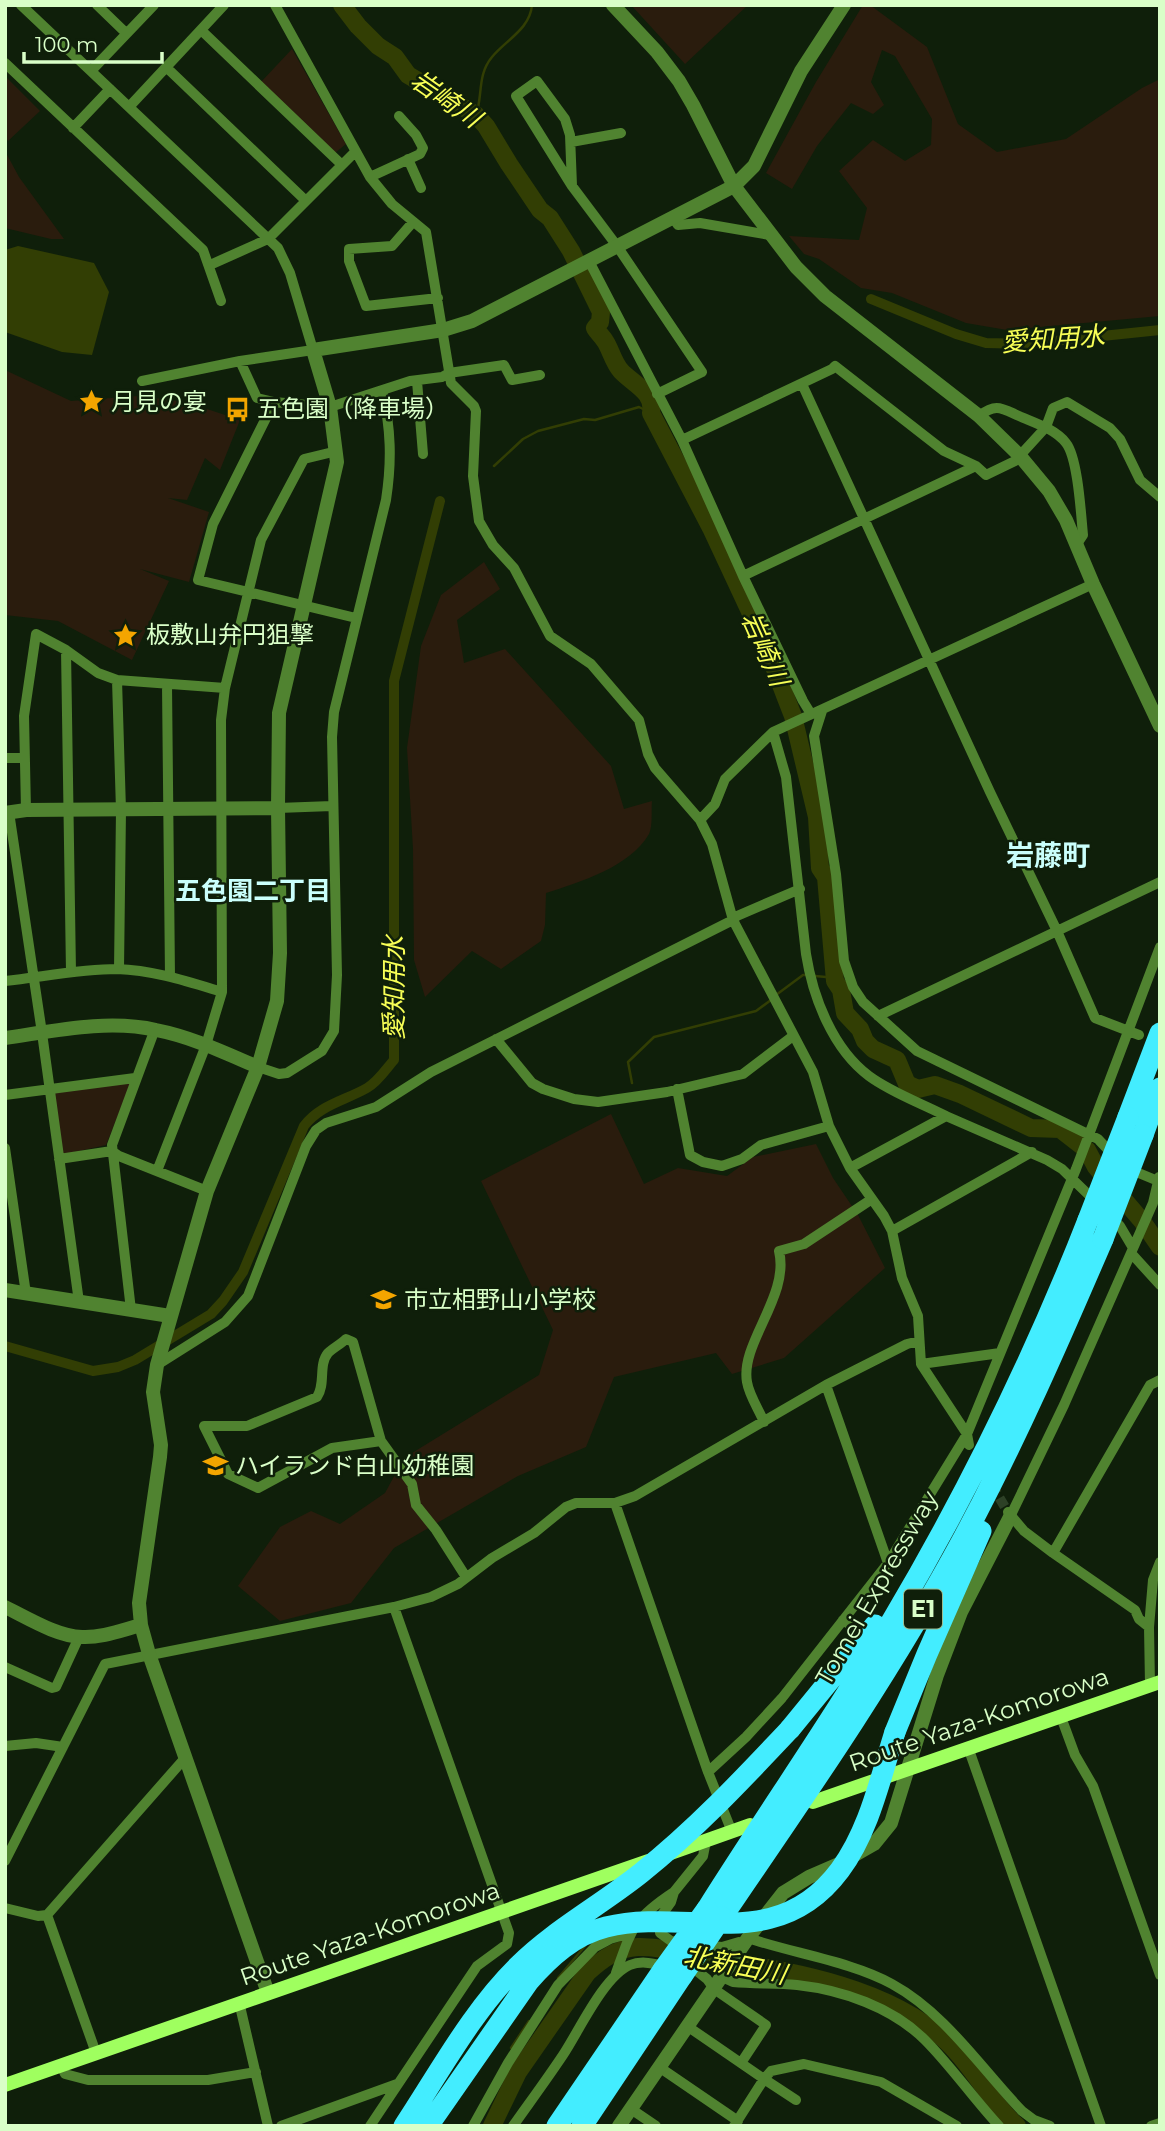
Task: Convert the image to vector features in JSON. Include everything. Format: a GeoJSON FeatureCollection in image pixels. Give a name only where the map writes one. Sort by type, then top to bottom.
{"type":"FeatureCollection","features":[{"type":"Feature","properties":{"kind":"highway","name":"Tomei Expressway"},"geometry":{"type":"LineString","coordinates":[[714,1913],[873,1651],[944,1528],[1013,1394],[1088,1220],[1128,1117],[1142,1033]]}},
{"type":"Feature","properties":{"kind":"highway","name":"Tomei Expressway"},"geometry":{"type":"LineString","coordinates":[[557,2126],[673,1973],[866,1703],[964,1537],[1038,1386],[1085,1280],[1160,1088]]}},
{"type":"Feature","properties":{"kind":"highway"},"geometry":{"type":"LineString","coordinates":[[428,2126],[529,1981],[543,1965],[573,1941],[589,1933],[623,1924],[643,1922],[724,1925],[758,1921],[797,1908],[840,1871],[872,1806],[895,1732],[926,1654],[1042,1389],[1085,1280]]}},
{"type":"Feature","properties":{"kind":"highway"},"geometry":{"type":"LineString","coordinates":[[404,2126],[478,2014],[519,1965],[552,1937],[618,1891],[669,1850],[737,1786],[790,1729],[885,1612],[944,1528]]}},
{"type":"Feature","properties":{"kind":"highway","name":"Tomei Expressway"},"geometry":{"type":"LineString","coordinates":[[582,2126],[673,1973]]}},
{"type":"Feature","properties":{"kind":"main road","name":"Route Yaza-Komorowa"},"geometry":{"type":"LineString","coordinates":[[813,1802],[1156,1683]]}},
{"type":"Feature","properties":{"kind":"main road","name":"Route Yaza-Komorowa"},"geometry":{"type":"LineString","coordinates":[[5,2085],[750,1825]]}},
{"type":"Feature","properties":{"kind":"street"},"geometry":{"type":"LineString","coordinates":[[21,5],[278,248],[290,273],[330,407],[337,450],[335,472],[279,713],[279,985],[273,1018],[258,1068],[207,1192],[158,1364],[153,1392],[161,1445],[139,1614],[149,1654],[268,1993]]}},
{"type":"Feature","properties":{"kind":"street"},"geometry":{"type":"LineString","coordinates":[[97,5],[126,33]]}},
{"type":"Feature","properties":{"kind":"street"},"geometry":{"type":"LineString","coordinates":[[91,71],[153,5]]}},
{"type":"Feature","properties":{"kind":"street"},"geometry":{"type":"LineString","coordinates":[[129,107],[224,5]]}},
{"type":"Feature","properties":{"kind":"street"},"geometry":{"type":"LineString","coordinates":[[275,5],[370,177],[392,204],[426,232],[451,383],[476,411],[473,476],[475,504],[484,531],[513,568],[550,636],[591,664],[639,720],[648,754],[655,768],[700,820],[712,845],[733,920],[813,1072],[829,1126],[850,1168],[892,1231],[902,1278],[918,1316],[921,1364],[968,1439]]}},
{"type":"Feature","properties":{"kind":"street"},"geometry":{"type":"LineString","coordinates":[[613,5],[679,80],[734,186],[796,267],[825,296],[979,416],[1020,456],[1049,491],[1077,544],[1160,726]]}},
{"type":"Feature","properties":{"kind":"street"},"geometry":{"type":"LineString","coordinates":[[142,381],[240,361],[443,330],[472,321],[734,186],[754,166],[801,71],[844,5]]}},
{"type":"Feature","properties":{"kind":"street"},"geometry":{"type":"LineString","coordinates":[[201,30],[341,164]]}},
{"type":"Feature","properties":{"kind":"street"},"geometry":{"type":"LineString","coordinates":[[5,63],[198,244],[210,265],[221,300]]}},
{"type":"Feature","properties":{"kind":"street"},"geometry":{"type":"LineString","coordinates":[[166,67],[305,200]]}},
{"type":"Feature","properties":{"kind":"street"},"geometry":{"type":"LineString","coordinates":[[572,186],[571,142],[565,119],[537,81],[516,96],[572,186],[617,246],[702,372],[657,394]]}},
{"type":"Feature","properties":{"kind":"street"},"geometry":{"type":"LineString","coordinates":[[73,128],[110,89]]}},
{"type":"Feature","properties":{"kind":"street"},"geometry":{"type":"LineString","coordinates":[[370,177],[420,154],[423,148],[400,116]]}},
{"type":"Feature","properties":{"kind":"street"},"geometry":{"type":"LineString","coordinates":[[571,142],[621,133]]}},
{"type":"Feature","properties":{"kind":"street"},"geometry":{"type":"LineString","coordinates":[[210,265],[268,239],[355,152]]}},
{"type":"Feature","properties":{"kind":"street"},"geometry":{"type":"LineString","coordinates":[[408,159],[421,188]]}},
{"type":"Feature","properties":{"kind":"street"},"geometry":{"type":"LineString","coordinates":[[673,218],[678,225],[700,223],[770,235]]}},
{"type":"Feature","properties":{"kind":"street"},"geometry":{"type":"LineString","coordinates":[[413,222],[391,246],[349,249],[349,261],[366,306],[438,298]]}},
{"type":"Feature","properties":{"kind":"street"},"geometry":{"type":"LineString","coordinates":[[588,261],[682,440],[803,701],[814,713],[814,736],[836,874],[844,961],[853,987],[863,1002],[916,1051],[1087,1139],[1098,1139],[1116,1159],[1157,1189],[1063,1405],[931,1673],[891,1823],[881,1837],[839,1864],[809,1877],[783,1893],[619,2126]]}},
{"type":"Feature","properties":{"kind":"street"},"geometry":{"type":"LineString","coordinates":[[240,361],[257,398],[330,407],[449,373],[504,365],[512,380],[540,375]]}},
{"type":"Feature","properties":{"kind":"street"},"geometry":{"type":"LineString","coordinates":[[682,440],[835,366],[944,451],[976,466],[986,475],[1015,461],[1046,427],[1054,408],[1067,402],[1110,428],[1120,439],[1140,480],[1160,497]]}},
{"type":"Feature","properties":{"kind":"street"},"geometry":{"type":"LineString","coordinates":[[417,381],[423,454]]}},
{"type":"Feature","properties":{"kind":"street"},"geometry":{"type":"LineString","coordinates":[[802,384],[1095,1018],[1142,1033]]}},
{"type":"Feature","properties":{"kind":"street"},"geometry":{"type":"LineString","coordinates":[[5,1038],[109,1025],[155,1029],[206,1045],[258,1068],[279,1074],[287,1073],[322,1051],[334,1031],[337,975],[332,806],[334,712],[386,499],[391,468],[390,424],[382,390]]}},
{"type":"Feature","properties":{"kind":"street"},"geometry":{"type":"LineString","coordinates":[[274,402],[213,524],[198,580],[356,618]]}},
{"type":"Feature","properties":{"kind":"street"},"geometry":{"type":"LineString","coordinates":[[979,416],[995,407],[1046,427],[1067,444],[1079,491],[1083,535],[1077,544]]}},
{"type":"Feature","properties":{"kind":"street"},"geometry":{"type":"LineString","coordinates":[[156,1171],[206,1045],[222,992],[221,720],[225,688],[261,540],[304,460],[337,450]]}},
{"type":"Feature","properties":{"kind":"street"},"geometry":{"type":"LineString","coordinates":[[743,576],[976,466]]}},
{"type":"Feature","properties":{"kind":"street"},"geometry":{"type":"LineString","coordinates":[[700,820],[715,804],[725,779],[773,732],[1093,584]]}},
{"type":"Feature","properties":{"kind":"street"},"geometry":{"type":"LineString","coordinates":[[26,810],[24,716],[36,634],[66,650],[98,673],[117,680],[225,688]]}},
{"type":"Feature","properties":{"kind":"street"},"geometry":{"type":"LineString","coordinates":[[66,650],[71,972]]}},
{"type":"Feature","properties":{"kind":"street"},"geometry":{"type":"LineString","coordinates":[[117,680],[121,810],[119,969]]}},
{"type":"Feature","properties":{"kind":"street"},"geometry":{"type":"LineString","coordinates":[[167,685],[170,977]]}},
{"type":"Feature","properties":{"kind":"street"},"geometry":{"type":"LineString","coordinates":[[773,732],[786,777],[810,980],[832,1031],[855,1063],[870,1077],[946,1116],[1074,1173],[1120,1226],[1160,1285]]}},
{"type":"Feature","properties":{"kind":"street"},"geometry":{"type":"LineString","coordinates":[[5,758],[25,758]]}},
{"type":"Feature","properties":{"kind":"street"},"geometry":{"type":"LineString","coordinates":[[79,1302],[34,978],[7,812],[332,806]]}},
{"type":"Feature","properties":{"kind":"street"},"geometry":{"type":"LineString","coordinates":[[877,1016],[1160,882]]}},
{"type":"Feature","properties":{"kind":"street"},"geometry":{"type":"LineString","coordinates":[[158,1364],[225,1322],[248,1296],[306,1146],[316,1130],[338,1118],[376,1107],[430,1072],[737,916],[800,889]]}},
{"type":"Feature","properties":{"kind":"street"},"geometry":{"type":"LineString","coordinates":[[708,1772],[746,1737],[782,1698],[888,1563],[968,1439],[1087,1139],[1142,1033],[1160,947]]}},
{"type":"Feature","properties":{"kind":"street"},"geometry":{"type":"LineString","coordinates":[[5,981],[119,969],[170,977],[222,992]]}},
{"type":"Feature","properties":{"kind":"street"},"geometry":{"type":"LineString","coordinates":[[131,1310],[112,1151],[135,1078],[155,1029]]}},
{"type":"Feature","properties":{"kind":"street"},"geometry":{"type":"LineString","coordinates":[[496,1039],[532,1083],[574,1099],[598,1102],[677,1089],[743,1074],[793,1036]]}},
{"type":"Feature","properties":{"kind":"street"},"geometry":{"type":"LineString","coordinates":[[5,1095],[135,1078]]}},
{"type":"Feature","properties":{"kind":"street"},"geometry":{"type":"LineString","coordinates":[[677,1089],[690,1155],[703,1162],[722,1166],[742,1159],[761,1145],[829,1126]]}},
{"type":"Feature","properties":{"kind":"street"},"geometry":{"type":"LineString","coordinates":[[850,1168],[946,1116]]}},
{"type":"Feature","properties":{"kind":"street"},"geometry":{"type":"LineString","coordinates":[[5,1148],[26,1294]]}},
{"type":"Feature","properties":{"kind":"street"},"geometry":{"type":"LineString","coordinates":[[59,1158],[112,1151],[207,1192]]}},
{"type":"Feature","properties":{"kind":"street"},"geometry":{"type":"LineString","coordinates":[[892,1231],[1032,1152]]}},
{"type":"Feature","properties":{"kind":"street"},"geometry":{"type":"LineString","coordinates":[[764,1422],[746,1381],[749,1359],[782,1275],[779,1251],[804,1244],[872,1199]]}},
{"type":"Feature","properties":{"kind":"street"},"geometry":{"type":"LineString","coordinates":[[5,1290],[170,1316]]}},
{"type":"Feature","properties":{"kind":"street"},"geometry":{"type":"LineString","coordinates":[[381,1441],[332,1448],[258,1488],[229,1474],[204,1426],[247,1426],[317,1397],[321,1391],[324,1360],[329,1352],[346,1339],[353,1342],[381,1441],[412,1484],[416,1505],[436,1530],[466,1577]]}},
{"type":"Feature","properties":{"kind":"street"},"geometry":{"type":"LineString","coordinates":[[5,1861],[105,1664],[394,1607],[444,1592],[534,1533],[566,1507],[576,1503],[614,1503],[635,1496],[826,1385],[907,1344],[919,1341]]}},
{"type":"Feature","properties":{"kind":"street"},"geometry":{"type":"LineString","coordinates":[[921,1364],[1000,1353]]}},
{"type":"Feature","properties":{"kind":"street"},"geometry":{"type":"LineString","coordinates":[[1053,1553],[1150,1385],[1160,1380]]}},
{"type":"Feature","properties":{"kind":"street"},"geometry":{"type":"LineString","coordinates":[[826,1385],[888,1563]]}},
{"type":"Feature","properties":{"kind":"street"},"geometry":{"type":"LineString","coordinates":[[614,1503],[708,1772],[732,1832]]}},
{"type":"Feature","properties":{"kind":"street"},"geometry":{"type":"LineString","coordinates":[[1008,1513],[1053,1553],[1135,1611],[1139,1619],[1149,1627]]}},
{"type":"Feature","properties":{"kind":"street"},"geometry":{"type":"LineString","coordinates":[[1156,1683],[1149,1627],[1153,1580],[1160,1562]]}},
{"type":"Feature","properties":{"kind":"street"},"geometry":{"type":"LineString","coordinates":[[5,1607],[54,1630],[79,1637],[141,1625]]}},
{"type":"Feature","properties":{"kind":"street"},"geometry":{"type":"LineString","coordinates":[[369,2126],[477,1966],[506,1944],[509,1933],[394,1607]]}},
{"type":"Feature","properties":{"kind":"street"},"geometry":{"type":"LineString","coordinates":[[843,1620],[857,1630]]}},
{"type":"Feature","properties":{"kind":"street"},"geometry":{"type":"LineString","coordinates":[[5,1667],[52,1688],[56,1687],[79,1637]]}},
{"type":"Feature","properties":{"kind":"street"},"geometry":{"type":"LineString","coordinates":[[1061,1717],[1075,1755],[1093,1786],[1160,1975]]}},
{"type":"Feature","properties":{"kind":"street"},"geometry":{"type":"LineString","coordinates":[[5,1746],[36,1743],[63,1747]]}},
{"type":"Feature","properties":{"kind":"street"},"geometry":{"type":"LineString","coordinates":[[969,1750],[1101,2126]]}},
{"type":"Feature","properties":{"kind":"street"},"geometry":{"type":"LineString","coordinates":[[5,1908],[47,1916],[185,1758]]}},
{"type":"Feature","properties":{"kind":"street"},"geometry":{"type":"LineString","coordinates":[[513,2126],[616,1973],[631,1933],[649,1909],[674,1892],[702,1856],[706,1840]]}},
{"type":"Feature","properties":{"kind":"street"},"geometry":{"type":"LineString","coordinates":[[674,1892],[671,1902],[661,1916],[660,1933],[671,1941],[722,1947],[747,1941],[869,1973],[909,1994],[949,2028],[1032,2123],[1051,2126]]}},
{"type":"Feature","properties":{"kind":"street"},"geometry":{"type":"LineString","coordinates":[[47,1916],[96,2053]]}},
{"type":"Feature","properties":{"kind":"street"},"geometry":{"type":"LineString","coordinates":[[473,2126],[508,2063],[558,1985],[595,1947],[631,1933]]}},
{"type":"Feature","properties":{"kind":"street"},"geometry":{"type":"LineString","coordinates":[[616,1973],[631,1964],[645,1962],[697,1971],[718,1983],[766,2025],[741,2063]]}},
{"type":"Feature","properties":{"kind":"street"},"geometry":{"type":"LineString","coordinates":[[718,1983],[811,1987],[858,1999],[882,2009],[909,2025],[926,2040],[999,2126]]}},
{"type":"Feature","properties":{"kind":"street"},"geometry":{"type":"LineString","coordinates":[[240,2002],[268,2126]]}},
{"type":"Feature","properties":{"kind":"street"},"geometry":{"type":"LineString","coordinates":[[687,2026],[796,2100]]}},
{"type":"Feature","properties":{"kind":"street"},"geometry":{"type":"LineString","coordinates":[[659,2067],[736,2124],[771,2071],[804,2064],[881,2082],[957,2126]]}},
{"type":"Feature","properties":{"kind":"street"},"geometry":{"type":"LineString","coordinates":[[61,2065],[65,2074],[89,2080],[208,2080],[256,2072]]}},
{"type":"Feature","properties":{"kind":"street"},"geometry":{"type":"LineString","coordinates":[[281,2126],[397,2084]]}},
{"type":"Feature","properties":{"kind":"street"},"geometry":{"type":"LineString","coordinates":[[631,2109],[656,2126]]}},
{"type":"Feature","properties":{"kind":"street"},"geometry":{"type":"LineString","coordinates":[[1151,2126],[1160,2123]]}},
{"type":"Feature","properties":{"kind":"shaded area"},"geometry":{"type":"Polygon","coordinates":[[[631,5],[748,5],[685,64],[631,5]]]}},
{"type":"Feature","properties":{"kind":"shaded area"},"geometry":{"type":"Polygon","coordinates":[[[863,5],[870,5],[927,47],[958,124],[997,152],[1066,139],[1160,79],[1160,316],[1007,330],[966,323],[892,293],[861,288],[819,259],[804,254],[789,236],[859,240],[867,208],[839,171],[873,140],[905,161],[931,145],[932,119],[895,56],[882,50],[871,82],[884,105],[873,114],[851,103],[817,146],[792,189],[766,173],[816,82],[863,5]]]}},
{"type":"Feature","properties":{"kind":"shaded area"},"geometry":{"type":"Polygon","coordinates":[[[292,49],[346,144],[335,153],[261,82],[292,49]]]}},
{"type":"Feature","properties":{"kind":"shaded area"},"geometry":{"type":"Polygon","coordinates":[[[5,76],[40,111],[8,141],[5,137],[5,76]]]}},
{"type":"Feature","properties":{"kind":"shaded area"},"geometry":{"type":"Polygon","coordinates":[[[5,151],[19,177],[64,239],[51,239],[5,228],[5,151]]]}},
{"type":"Feature","properties":{"kind":"shaded area"},"geometry":{"type":"Polygon","coordinates":[[[18,246],[94,263],[109,292],[92,355],[62,352],[5,332],[5,250],[18,246]]]}},
{"type":"Feature","properties":{"kind":"shaded area"},"geometry":{"type":"Polygon","coordinates":[[[5,370],[71,401],[138,396],[186,402],[240,420],[220,470],[205,458],[187,500],[168,498],[209,512],[189,582],[140,569],[169,581],[132,660],[58,621],[5,615],[5,370]]]}},
{"type":"Feature","properties":{"kind":"shaded area"},"geometry":{"type":"Polygon","coordinates":[[[484,562],[500,589],[457,620],[464,663],[505,649],[611,766],[624,809],[652,801],[651,827],[641,846],[630,856],[603,872],[546,893],[545,925],[541,941],[501,969],[472,951],[425,997],[414,960],[413,849],[407,748],[421,646],[441,595],[484,562]]]}},
{"type":"Feature","properties":{"kind":"shaded area"},"geometry":{"type":"Polygon","coordinates":[[[132,1081],[106,1145],[61,1155],[53,1092],[132,1081]]]}},
{"type":"Feature","properties":{"kind":"shaded area"},"geometry":{"type":"Polygon","coordinates":[[[611,1114],[644,1184],[678,1168],[727,1176],[753,1157],[816,1144],[833,1178],[858,1215],[885,1268],[784,1358],[732,1374],[716,1353],[614,1377],[586,1447],[518,1476],[394,1548],[351,1603],[280,1621],[238,1586],[280,1527],[311,1511],[340,1524],[385,1493],[404,1458],[539,1375],[553,1330],[481,1181],[611,1114]]]}},
{"type":"Feature","properties":{"kind":"waterway","name":"岩崎川"},"geometry":{"type":"LineString","coordinates":[[342,5],[378,46],[395,57],[408,75],[476,115],[486,126],[540,210],[550,218],[571,251],[601,312],[600,322],[595,328],[616,364],[650,399],[651,413],[711,528],[767,648],[793,716],[817,817],[820,868],[826,877],[835,981],[841,990],[845,1013],[873,1049],[897,1060],[907,1084],[918,1089],[935,1085],[1031,1128],[1060,1129],[1087,1150],[1096,1167],[1142,1221],[1160,1247]]}},
{"type":"Feature","properties":{"kind":"waterway"},"geometry":{"type":"LineString","coordinates":[[476,115],[487,64],[522,28],[532,5]]}},
{"type":"Feature","properties":{"kind":"waterway","name":"愛知用水"},"geometry":{"type":"LineString","coordinates":[[871,299],[956,334],[986,343],[1025,344],[1160,330]]}},
{"type":"Feature","properties":{"kind":"waterway"},"geometry":{"type":"LineString","coordinates":[[494,466],[523,439],[538,431],[584,419],[595,420],[639,407],[651,413]]}},
{"type":"Feature","properties":{"kind":"waterway","name":"愛知用水"},"geometry":{"type":"LineString","coordinates":[[5,1346],[93,1371],[118,1367],[135,1360],[211,1314],[243,1272],[304,1126],[325,1108],[371,1085],[394,1060],[394,681],[440,501]]}},
{"type":"Feature","properties":{"kind":"waterway"},"geometry":{"type":"LineString","coordinates":[[776,995],[803,975],[808,975]]}},
{"type":"Feature","properties":{"kind":"waterway"},"geometry":{"type":"LineString","coordinates":[[815,976],[835,981]]}},
{"type":"Feature","properties":{"kind":"waterway"},"geometry":{"type":"LineString","coordinates":[[632,1083],[628,1062],[654,1037],[756,1011],[771,1000]]}},
{"type":"Feature","properties":{"kind":"waterway"},"geometry":{"type":"LineString","coordinates":[[558,1978],[585,1946]]}},
{"type":"Feature","properties":{"kind":"waterway","name":"北新田川"},"geometry":{"type":"LineString","coordinates":[[492,2126],[518,2072],[587,1973],[610,1955],[638,1947],[664,1949],[800,1975],[832,1983],[893,2005],[945,2040],[1017,2126]]}},
{"type":"Feature","properties":{"kind":"waterway"},"geometry":{"type":"LineString","coordinates":[[511,2048],[529,2021]]}},
{"type":"Feature","properties":{"kind":"tunnel"},"geometry":{"type":"LineString","coordinates":[[992,1485],[1006,1509]]}},
{"type":"Feature","properties":{"kind":"place","name":"月見の宴"},"geometry":{"type":"Point","coordinates":[91,402]}},
{"type":"Feature","properties":{"kind":"place","name":"五色園（降車場）"},"geometry":{"type":"Point","coordinates":[237,409]}},
{"type":"Feature","properties":{"kind":"place","name":"板敷山弁円狙撃"},"geometry":{"type":"Point","coordinates":[126,635]}},
{"type":"Feature","properties":{"kind":"place","name":"市立相野山小学校"},"geometry":{"type":"Point","coordinates":[384,1300]}},
{"type":"Feature","properties":{"kind":"place","name":"ハイランド白山幼稚園"},"geometry":{"type":"Point","coordinates":[215,1466]}},
{"type":"Feature","properties":{"kind":"district","name":"岩藤町"},"geometry":{"type":"Point","coordinates":[1048,855]}},
{"type":"Feature","properties":{"kind":"district","name":"五色園二丁目"},"geometry":{"type":"Point","coordinates":[253,891]}}]}
